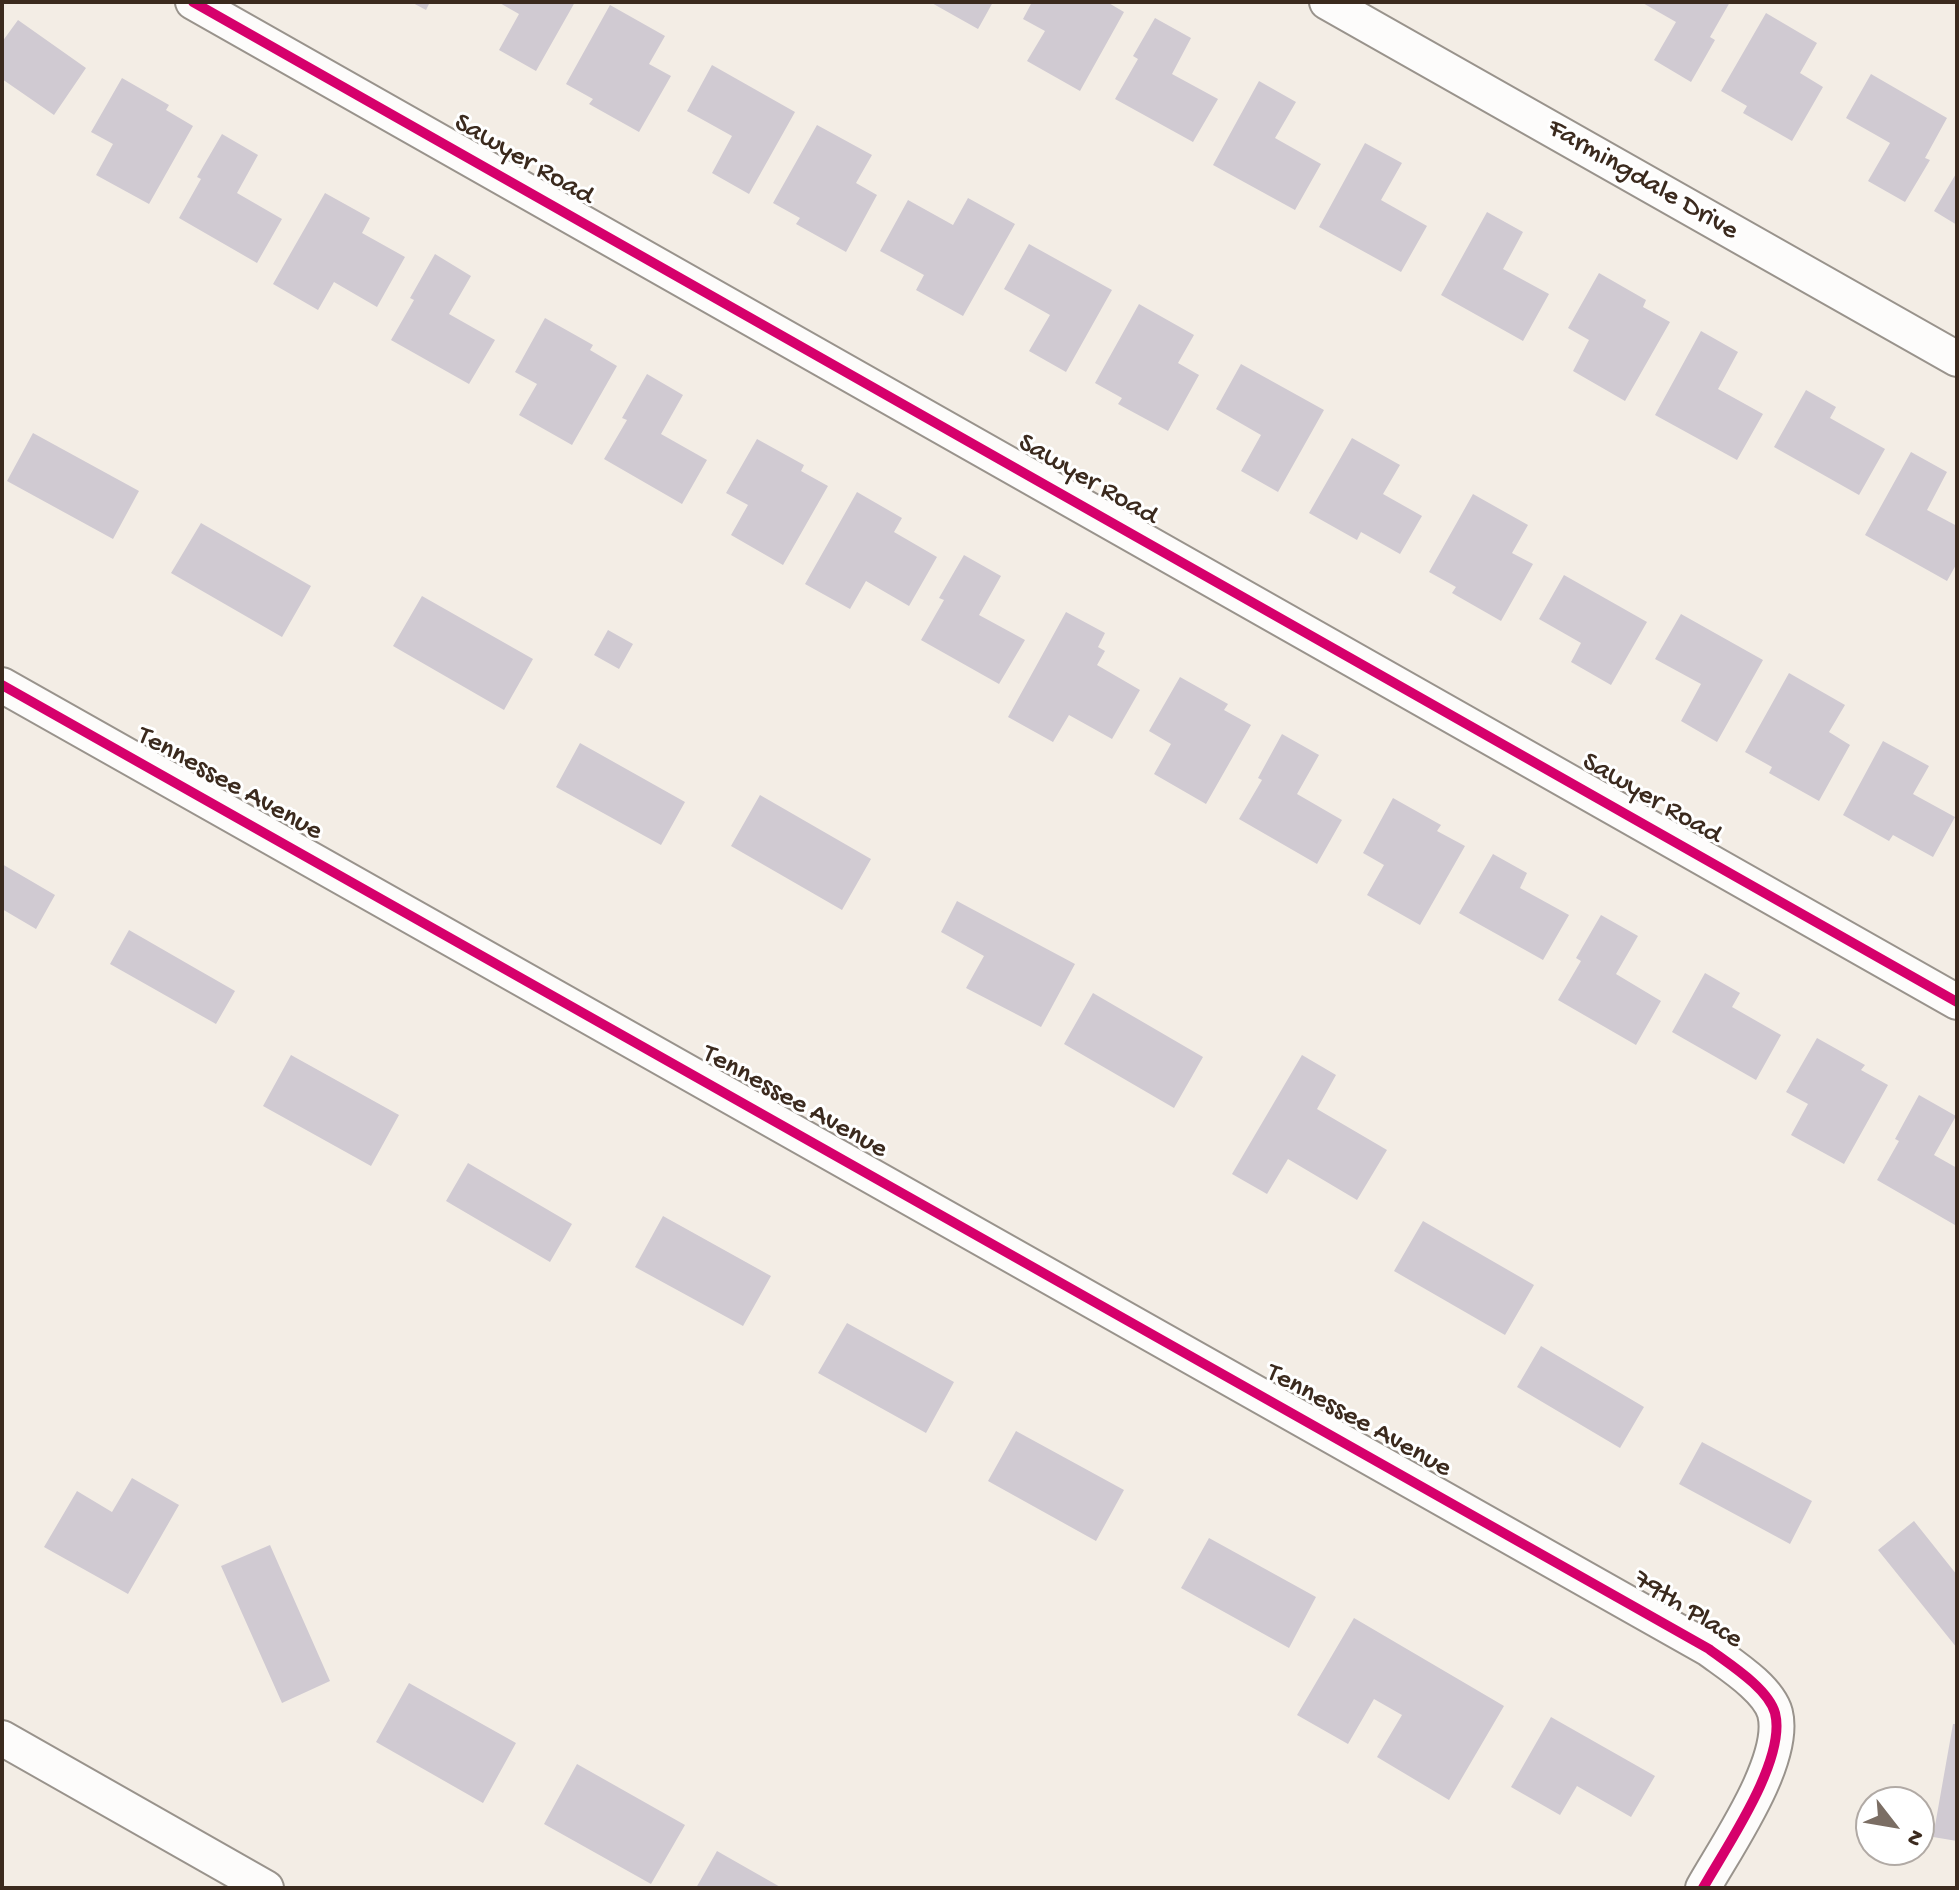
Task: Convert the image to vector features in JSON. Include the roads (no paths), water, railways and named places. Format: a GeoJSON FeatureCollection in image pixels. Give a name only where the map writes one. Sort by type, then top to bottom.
{"type":"FeatureCollection","features":[{"type":"Feature","properties":{"kind":"street","name":"Sawyer Road"},"geometry":{"type":"LineString","coordinates":[[193,2],[1957,1002]]}},
{"type":"Feature","properties":{"kind":"street","name":"Farmingdale Drive"},"geometry":{"type":"LineString","coordinates":[[1327,2],[1957,359]]}},
{"type":"Feature","properties":{"kind":"street","name":"Tennessee Avenue"},"geometry":{"type":"LineString","coordinates":[[2,685],[1562,1564]]}},
{"type":"Feature","properties":{"kind":"street","name":"79th Place"},"geometry":{"type":"LineString","coordinates":[[1562,1564],[1709,1649],[1755,1683],[1775,1713],[1774,1755],[1703,1888]]}},
{"type":"Feature","properties":{"kind":"street"},"geometry":{"type":"LineString","coordinates":[[2,1738],[266,1888]]}}]}
